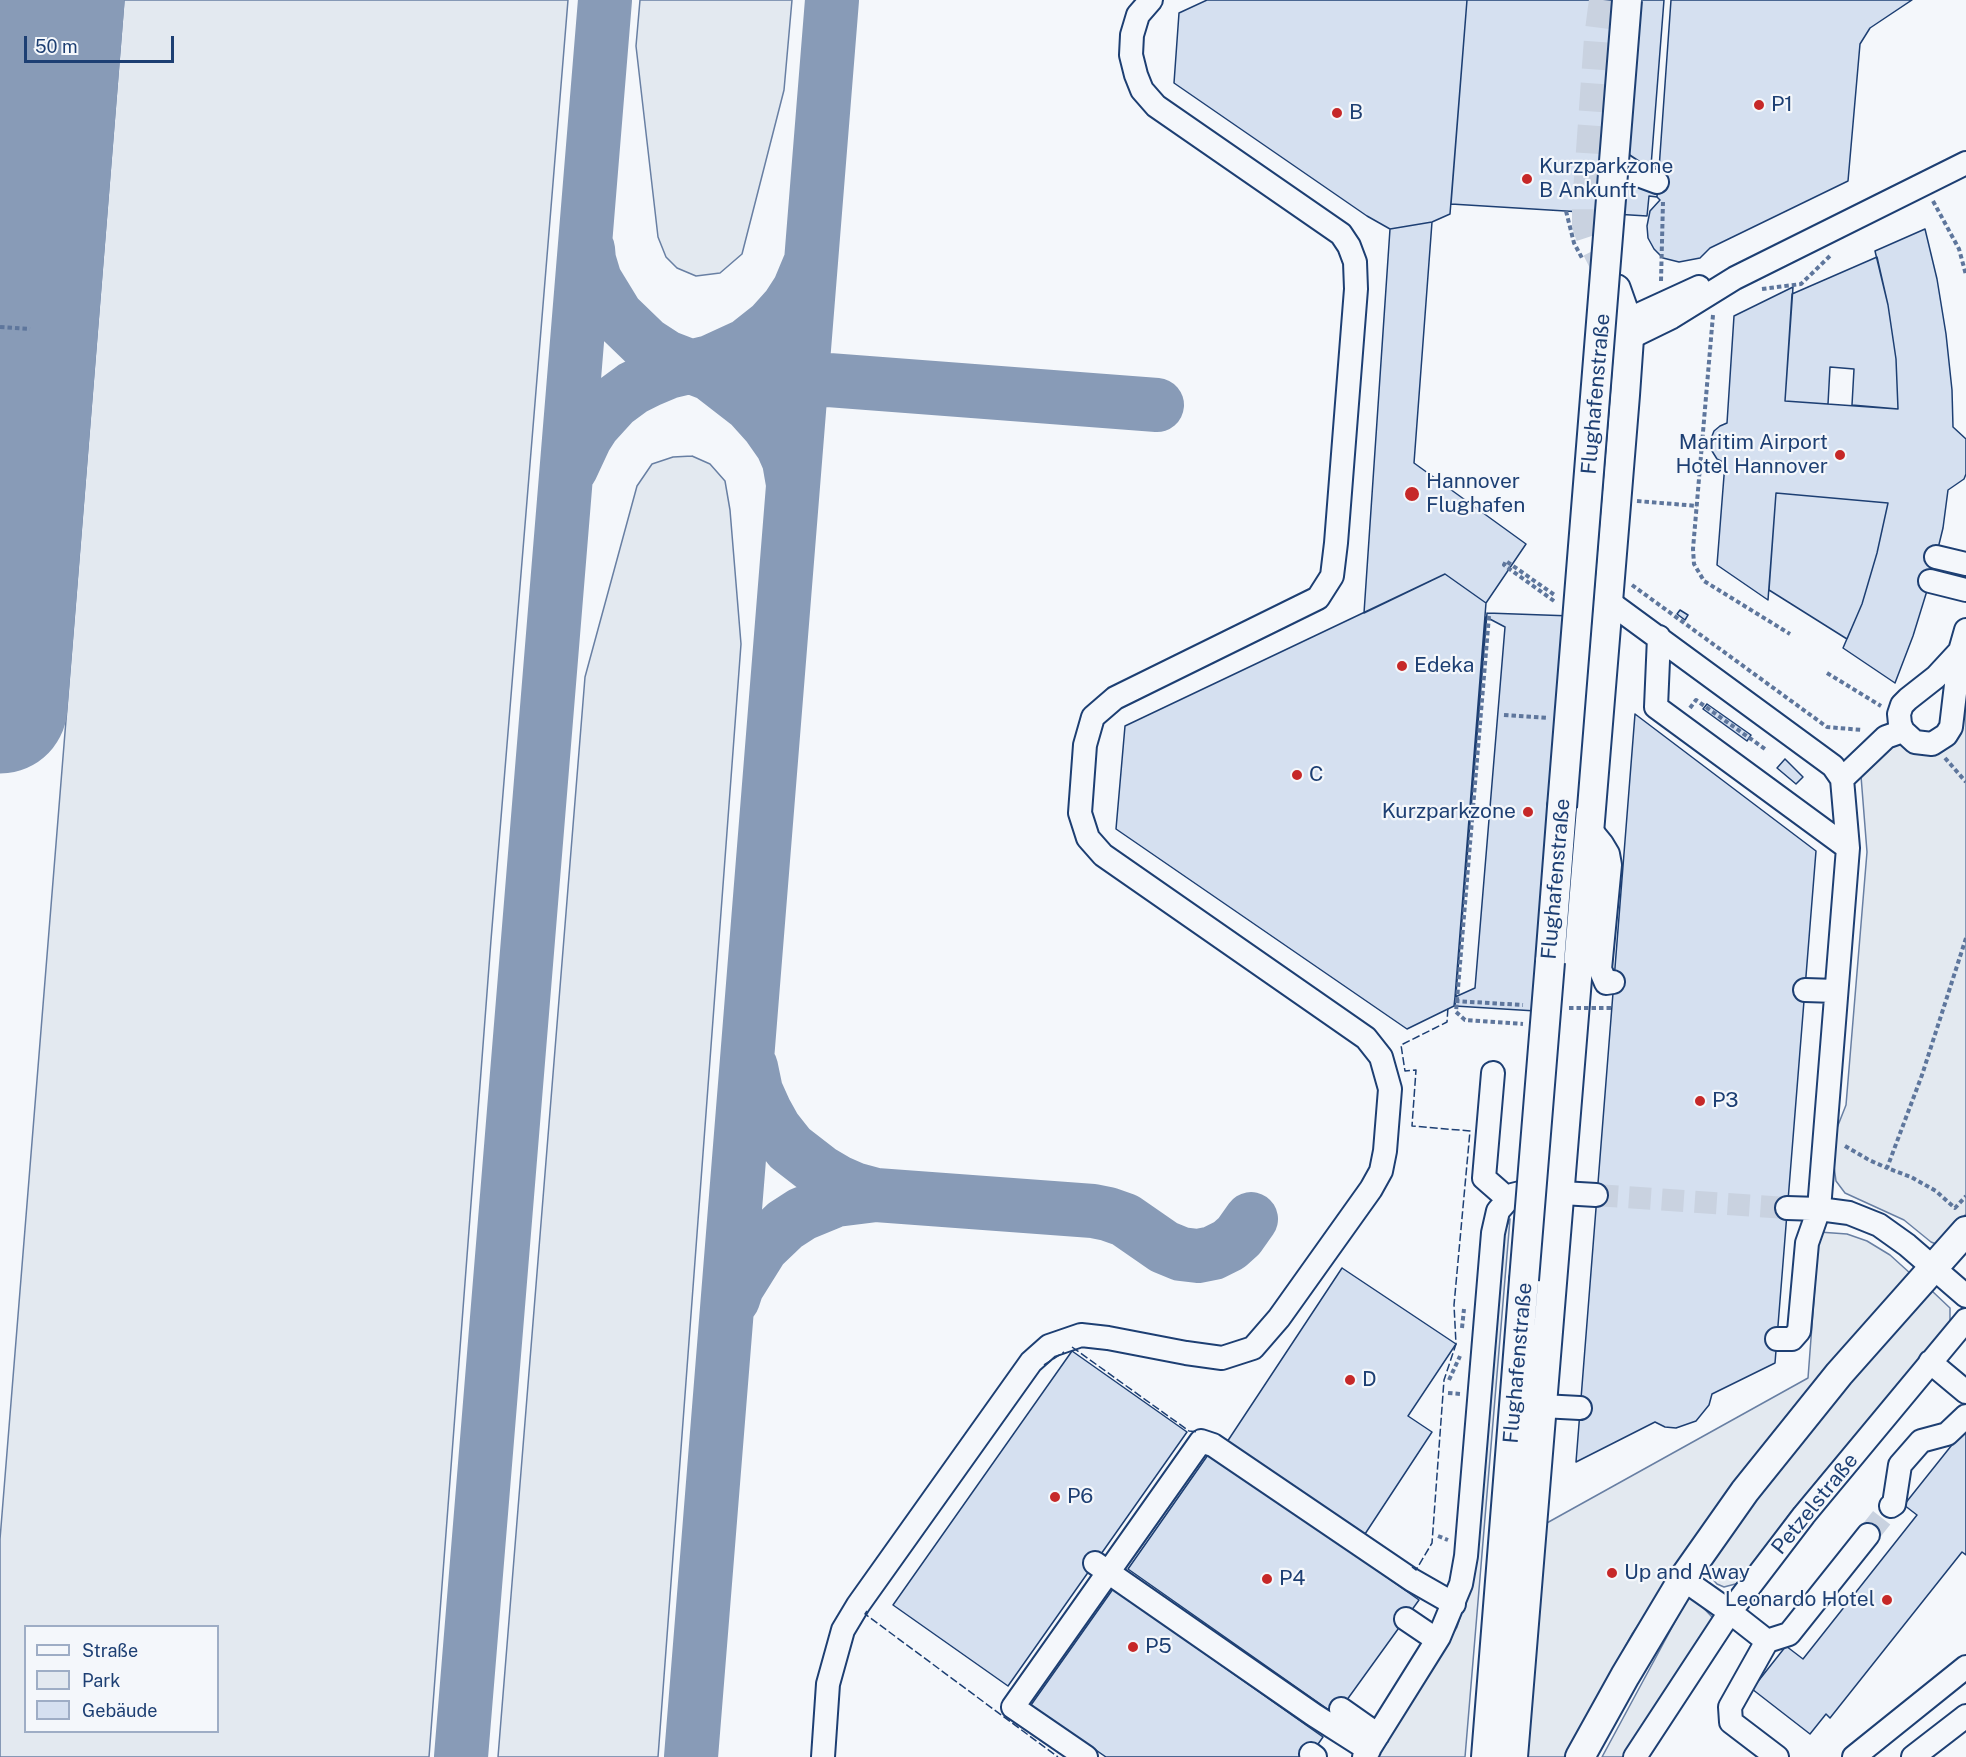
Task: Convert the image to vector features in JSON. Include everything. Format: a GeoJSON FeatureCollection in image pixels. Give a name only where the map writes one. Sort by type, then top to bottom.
{"type":"FeatureCollection","features":[{"type":"Feature","properties":{"kind":"main road","name":"Flughafenstraße"},"geometry":{"type":"LineString","coordinates":[[1486,1757],[1627,0]]}},
{"type":"Feature","properties":{"kind":"main road","name":"Flughafenstraße"},"geometry":{"type":"LineString","coordinates":[[1513,1757],[1589,828],[1616,590],[1628,329],[1616,289]]}},
{"type":"Feature","properties":{"kind":"main road"},"geometry":{"type":"LineString","coordinates":[[1580,1757],[1613,1696],[1683,1580],[1745,1491],[1877,1330],[1966,1231]]}},
{"type":"Feature","properties":{"kind":"street"},"geometry":{"type":"LineString","coordinates":[[823,1757],[828,1684],[843,1630],[858,1605],[1031,1362],[1049,1346],[1081,1335],[1222,1358],[1253,1348],[1279,1318],[1371,1189],[1381,1171],[1385,1151],[1390,1089],[1381,1057],[1366,1038],[1103,855],[1088,838],[1080,813],[1085,745],[1094,717],[1115,698],[1318,598],[1332,576],[1336,543],[1356,289],[1355,262],[1341,234],[1156,106],[1142,90],[1131,55],[1132,35],[1138,15],[1151,0]]}},
{"type":"Feature","properties":{"kind":"street"},"geometry":{"type":"LineString","coordinates":[[1614,159],[1660,188]]}},
{"type":"Feature","properties":{"kind":"street"},"geometry":{"type":"LineString","coordinates":[[1628,329],[1704,285],[1735,279],[1887,201],[1964,170]]}},
{"type":"Feature","properties":{"kind":"street"},"geometry":{"type":"LineString","coordinates":[[1935,563],[1966,550]]}},
{"type":"Feature","properties":{"kind":"street"},"geometry":{"type":"LineString","coordinates":[[1935,563],[1966,564]]}},
{"type":"Feature","properties":{"kind":"street"},"geometry":{"type":"LineString","coordinates":[[1935,563],[1966,576]]}},
{"type":"Feature","properties":{"kind":"street"},"geometry":{"type":"LineString","coordinates":[[1935,563],[1966,590]]}},
{"type":"Feature","properties":{"kind":"street"},"geometry":{"type":"LineString","coordinates":[[1616,590],[1659,637],[1833,766],[1842,778],[1848,848],[1819,1209],[1807,1243],[1799,1331],[1792,1339],[1777,1339]]}},
{"type":"Feature","properties":{"kind":"street"},"geometry":{"type":"LineString","coordinates":[[1659,637],[1656,707],[1848,848]]}},
{"type":"Feature","properties":{"kind":"street"},"geometry":{"type":"LineString","coordinates":[[1842,778],[1894,734],[1902,705],[1936,677],[1963,641]]}},
{"type":"Feature","properties":{"kind":"street"},"geometry":{"type":"LineString","coordinates":[[1894,734],[1924,745],[1932,744],[1946,735],[1953,718],[1963,641]]}},
{"type":"Feature","properties":{"kind":"street"},"geometry":{"type":"LineString","coordinates":[[1589,828],[1608,854],[1610,865],[1612,910],[1600,969],[1606,983],[1613,982]]}},
{"type":"Feature","properties":{"kind":"street"},"geometry":{"type":"LineString","coordinates":[[1805,990],[1836,991]]}},
{"type":"Feature","properties":{"kind":"street"},"geometry":{"type":"LineString","coordinates":[[1493,1073],[1484,1178],[1508,1199]]}},
{"type":"Feature","properties":{"kind":"street"},"geometry":{"type":"LineString","coordinates":[[1371,1747],[1437,1640],[1461,1584],[1466,1556],[1493,1233],[1498,1211],[1512,1195],[1528,1191],[1596,1195]]}},
{"type":"Feature","properties":{"kind":"street"},"geometry":{"type":"LineString","coordinates":[[1787,1208],[1849,1213],[1879,1225],[1934,1267],[1966,1296]]}},
{"type":"Feature","properties":{"kind":"street","name":"Petzelstraße"},"geometry":{"type":"LineString","coordinates":[[1635,1757],[1730,1612],[1804,1515],[1966,1320]]}},
{"type":"Feature","properties":{"kind":"street"},"geometry":{"type":"LineString","coordinates":[[1930,1362],[1966,1392]]}},
{"type":"Feature","properties":{"kind":"street"},"geometry":{"type":"LineString","coordinates":[[1542,1407],[1580,1408]]}},
{"type":"Feature","properties":{"kind":"street"},"geometry":{"type":"LineString","coordinates":[[1891,1506],[1894,1503],[1900,1465],[1921,1441],[1947,1434],[1966,1416]]}},
{"type":"Feature","properties":{"kind":"street"},"geometry":{"type":"LineString","coordinates":[[1086,1757],[1013,1707],[1102,1567],[1201,1440],[1214,1445],[1412,1580],[1454,1604]]}},
{"type":"Feature","properties":{"kind":"street"},"geometry":{"type":"LineString","coordinates":[[1778,1757],[1731,1722],[1730,1707],[1767,1641],[1789,1634],[1868,1535]]}},
{"type":"Feature","properties":{"kind":"street"},"geometry":{"type":"LineString","coordinates":[[1102,1567],[1314,1715],[1371,1747]]}},
{"type":"Feature","properties":{"kind":"street"},"geometry":{"type":"LineString","coordinates":[[1683,1580],[1767,1641]]}},
{"type":"Feature","properties":{"kind":"street"},"geometry":{"type":"LineString","coordinates":[[1406,1619],[1437,1640]]}},
{"type":"Feature","properties":{"kind":"street"},"geometry":{"type":"LineString","coordinates":[[1854,1757],[1966,1667]]}},
{"type":"Feature","properties":{"kind":"street"},"geometry":{"type":"LineString","coordinates":[[1341,1709],[1371,1747]]}},
{"type":"Feature","properties":{"kind":"street"},"geometry":{"type":"LineString","coordinates":[[1912,1757],[1966,1716]]}},
{"type":"Feature","properties":{"kind":"path"},"geometry":{"type":"LineString","coordinates":[[1660,188],[1661,281]]}},
{"type":"Feature","properties":{"kind":"path"},"geometry":{"type":"LineString","coordinates":[[1932,198],[1959,249],[1966,275]]}},
{"type":"Feature","properties":{"kind":"path"},"geometry":{"type":"LineString","coordinates":[[1566,211],[1575,243],[1583,260]]}},
{"type":"Feature","properties":{"kind":"path"},"geometry":{"type":"LineString","coordinates":[[1713,313],[1694,564],[1704,581],[1790,634]]}},
{"type":"Feature","properties":{"kind":"path"},"geometry":{"type":"LineString","coordinates":[[0,327],[30,329]]}},
{"type":"Feature","properties":{"kind":"path"},"geometry":{"type":"LineString","coordinates":[[1631,500],[1697,506]]}},
{"type":"Feature","properties":{"kind":"path"},"geometry":{"type":"LineString","coordinates":[[1506,561],[1559,601],[1504,564],[1506,561]]}},
{"type":"Feature","properties":{"kind":"path"},"geometry":{"type":"LineString","coordinates":[[1616,590],[1827,728],[1894,734]]}},
{"type":"Feature","properties":{"kind":"path"},"geometry":{"type":"LineString","coordinates":[[1489,616],[1456,1012],[1464,1020],[1530,1025]]}},
{"type":"Feature","properties":{"kind":"path"},"geometry":{"type":"LineString","coordinates":[[1827,673],[1883,707],[1902,705]]}},
{"type":"Feature","properties":{"kind":"path"},"geometry":{"type":"LineString","coordinates":[[1687,712],[1696,700],[1765,749]]}},
{"type":"Feature","properties":{"kind":"path"},"geometry":{"type":"LineString","coordinates":[[1504,715],[1569,719]]}},
{"type":"Feature","properties":{"kind":"path"},"geometry":{"type":"LineString","coordinates":[[1940,752],[1966,782]]}},
{"type":"Feature","properties":{"kind":"path"},"geometry":{"type":"LineString","coordinates":[[1887,1168],[1922,1075],[1966,938]]}},
{"type":"Feature","properties":{"kind":"path"},"geometry":{"type":"LineString","coordinates":[[1825,1144],[1843,1145],[1869,1160],[1911,1177],[1936,1191],[1955,1208],[1966,1196]]}},
{"type":"Feature","properties":{"kind":"path"},"geometry":{"type":"LineString","coordinates":[[1448,1393],[1479,1395]]}},
{"type":"Feature","properties":{"kind":"green space"},"geometry":{"type":"Polygon","coordinates":[[[124,0],[568,0],[491,940],[429,1757],[0,1757],[0,1539],[124,0]]]}},
{"type":"Feature","properties":{"kind":"green space"},"geometry":{"type":"Polygon","coordinates":[[[640,0],[792,0],[784,90],[742,254],[720,273],[696,276],[677,268],[666,257],[658,237],[636,46],[640,0]]]}},
{"type":"Feature","properties":{"kind":"green space"},"geometry":{"type":"Polygon","coordinates":[[[692,456],[710,464],[725,481],[730,510],[741,644],[658,1757],[498,1757],[585,677],[637,486],[652,464],[673,457],[692,456]]]}},
{"type":"Feature","properties":{"kind":"green space"},"geometry":{"type":"Polygon","coordinates":[[[1966,673],[1966,1214],[1942,1241],[1936,1244],[1904,1220],[1845,1193],[1836,1181],[1833,1159],[1835,1133],[1846,1105],[1867,852],[1861,776],[1883,752],[1899,744],[1910,750],[1931,752],[1966,673]]]}},
{"type":"Feature","properties":{"kind":"green space"},"geometry":{"type":"Polygon","coordinates":[[[1510,1219],[1465,1757],[1377,1757],[1457,1627],[1475,1571],[1504,1233],[1510,1219]]]}},
{"type":"Feature","properties":{"kind":"green space"},"geometry":{"type":"Polygon","coordinates":[[[1819,1232],[1847,1234],[1867,1241],[1890,1255],[1911,1274],[1736,1485],[1632,1634],[1564,1757],[1523,1757],[1545,1524],[1808,1378],[1819,1232]]]}},
{"type":"Feature","properties":{"kind":"green space"},"geometry":{"type":"Polygon","coordinates":[[[1932,1291],[1950,1308],[1950,1322],[1791,1512],[1739,1583],[1724,1587],[1717,1584],[1707,1573],[1708,1564],[1817,1417],[1932,1291]]]}},
{"type":"Feature","properties":{"kind":"green space"},"geometry":{"type":"Polygon","coordinates":[[[1690,1594],[1713,1618],[1624,1757],[1602,1757],[1690,1594]]]}},
{"type":"Feature","properties":{"kind":"building","name":"B"},"geometry":{"type":"Polygon","coordinates":[[[1207,0],[1467,0],[1450,214],[1432,222],[1390,229],[1367,216],[1174,83],[1179,13],[1207,0]]]}},
{"type":"Feature","properties":{"kind":"building"},"geometry":{"type":"Polygon","coordinates":[[[1467,0],[1664,0],[1651,166],[1659,166],[1657,197],[1649,196],[1647,216],[1451,204],[1467,0]]]}},
{"type":"Feature","properties":{"kind":"building","name":"P1"},"geometry":{"type":"Polygon","coordinates":[[[1671,0],[1912,0],[1870,28],[1860,44],[1848,181],[1710,248],[1700,258],[1679,262],[1663,258],[1654,249],[1648,238],[1647,226],[1650,211],[1660,200],[1657,197],[1671,0]]]}},
{"type":"Feature","properties":{"kind":"building"},"geometry":{"type":"Polygon","coordinates":[[[1432,222],[1414,463],[1526,544],[1486,603],[1445,574],[1364,613],[1390,229],[1432,222]]]}},
{"type":"Feature","properties":{"kind":"building","name":"Maritim Airport Hotel Hannover"},"geometry":{"type":"Polygon","coordinates":[[[1925,229],[1937,279],[1946,334],[1953,427],[1966,439],[1966,474],[1964,479],[1948,490],[1943,528],[1930,581],[1895,683],[1843,648],[1862,604],[1877,553],[1888,503],[1776,493],[1768,600],[1717,565],[1725,463],[1717,459],[1710,441],[1714,431],[1727,423],[1734,316],[1793,287],[1785,401],[1898,409],[1896,359],[1888,305],[1875,251],[1925,229]]]}},
{"type":"Feature","properties":{"kind":"building"},"geometry":{"type":"Polygon","coordinates":[[[1877,257],[1888,305],[1896,359],[1898,409],[1852,405],[1854,369],[1830,367],[1828,404],[1785,401],[1792,294],[1877,257]]]}},
{"type":"Feature","properties":{"kind":"building"},"geometry":{"type":"Polygon","coordinates":[[[1776,493],[1888,503],[1877,553],[1862,604],[1847,639],[1769,590],[1776,493]]]}},
{"type":"Feature","properties":{"kind":"building","name":"C"},"geometry":{"type":"Polygon","coordinates":[[[1445,574],[1486,603],[1455,997],[1454,1006],[1407,1029],[1116,829],[1125,726],[1445,574]]]}},
{"type":"Feature","properties":{"kind":"building"},"geometry":{"type":"Polygon","coordinates":[[[1680,610],[1688,615],[1685,620],[1677,614],[1680,610]]]}},
{"type":"Feature","properties":{"kind":"building","name":"Kurzparkzone"},"geometry":{"type":"Polygon","coordinates":[[[1487,613],[1600,617],[1568,1013],[1455,1006],[1487,613]]]}},
{"type":"Feature","properties":{"kind":"building"},"geometry":{"type":"Polygon","coordinates":[[[1486,617],[1505,627],[1475,988],[1455,997],[1486,617]]]}},
{"type":"Feature","properties":{"kind":"building"},"geometry":{"type":"Polygon","coordinates":[[[1707,704],[1751,735],[1747,741],[1703,709],[1707,704]]]}},
{"type":"Feature","properties":{"kind":"building","name":"P3"},"geometry":{"type":"Polygon","coordinates":[[[1635,714],[1816,851],[1775,1363],[1712,1394],[1709,1405],[1696,1421],[1676,1428],[1665,1427],[1655,1422],[1576,1462],[1635,714]]]}},
{"type":"Feature","properties":{"kind":"building"},"geometry":{"type":"Polygon","coordinates":[[[1785,759],[1803,777],[1796,784],[1777,768],[1785,759]]]}},
{"type":"Feature","properties":{"kind":"building","name":"D"},"geometry":{"type":"Polygon","coordinates":[[[1342,1268],[1456,1344],[1408,1416],[1432,1432],[1365,1534],[1227,1442],[1342,1268]]]}},
{"type":"Feature","properties":{"kind":"building","name":"P6"},"geometry":{"type":"Polygon","coordinates":[[[1072,1351],[1187,1432],[1008,1686],[893,1605],[1072,1351]]]}},
{"type":"Feature","properties":{"kind":"building","name":"Leonardo Hotel"},"geometry":{"type":"Polygon","coordinates":[[[1963,1431],[1966,1434],[1966,1555],[1962,1552],[1830,1718],[1826,1714],[1810,1734],[1752,1689],[1786,1646],[1803,1659],[1917,1515],[1904,1505],[1963,1431]]]}},
{"type":"Feature","properties":{"kind":"building","name":"P4"},"geometry":{"type":"Polygon","coordinates":[[[1210,1452],[1419,1600],[1336,1715],[1128,1569],[1210,1452]]]}},
{"type":"Feature","properties":{"kind":"building","name":"P5"},"geometry":{"type":"Polygon","coordinates":[[[1113,1589],[1323,1737],[1309,1757],[1106,1757],[1031,1705],[1113,1589]]]}},
{"type":"Feature","properties":{"kind":"taxiway"},"geometry":{"type":"LineString","coordinates":[[461,1757],[605,0]]}},
{"type":"Feature","properties":{"kind":"taxiway"},"geometry":{"type":"LineString","coordinates":[[691,1757],[832,0]]}},
{"type":"Feature","properties":{"kind":"taxiway"},"geometry":{"type":"LineString","coordinates":[[588,249],[595,280],[617,316],[646,344],[666,357],[710,374],[750,405],[782,445],[789,461],[793,484]]}},
{"type":"Feature","properties":{"kind":"taxiway"},"geometry":{"type":"LineString","coordinates":[[571,468],[594,424],[614,402],[649,380],[668,372],[710,362],[747,345],[771,326],[788,307],[799,290],[809,266]]}},
{"type":"Feature","properties":{"kind":"taxiway"},"geometry":{"type":"LineString","coordinates":[[691,367],[802,378],[1157,405]]}},
{"type":"Feature","properties":{"kind":"taxiway"},"geometry":{"type":"LineString","coordinates":[[751,1067],[756,1091],[765,1111],[790,1148],[821,1172],[854,1189],[876,1195],[1093,1211],[1125,1220],[1164,1247],[1181,1254],[1198,1256],[1213,1253],[1229,1245],[1239,1236],[1251,1219]]}},
{"type":"Feature","properties":{"kind":"taxiway"},"geometry":{"type":"LineString","coordinates":[[733,1299],[737,1287],[762,1247],[785,1225],[802,1214],[836,1200],[876,1195]]}},
{"type":"Feature","properties":{"kind":"runway"},"geometry":{"type":"LineString","coordinates":[[0,706],[57,0]]}},
{"type":"Feature","properties":{"kind":"tunnel"},"geometry":{"type":"LineString","coordinates":[[1603,0],[1598,38],[1586,225],[1610,277]]}},
{"type":"Feature","properties":{"kind":"tunnel"},"geometry":{"type":"LineString","coordinates":[[1596,1195],[1787,1208]]}},
{"type":"Feature","properties":{"kind":"tunnel"},"geometry":{"type":"LineString","coordinates":[[1868,1535],[1891,1506]]}},
{"type":"Feature","properties":{"kind":"fence"},"geometry":{"type":"LineString","coordinates":[[1412,1567],[1416,1570],[1432,1543],[1444,1380],[1456,1344],[1454,1305],[1470,1131],[1412,1126],[1416,1070],[1405,1071],[1401,1045],[1447,1022],[1448,1007]]}},
{"type":"Feature","properties":{"kind":"fence"},"geometry":{"type":"LineString","coordinates":[[1072,1347],[1189,1431],[1197,1432]]}},
{"type":"Feature","properties":{"kind":"fence"},"geometry":{"type":"LineString","coordinates":[[1044,1365],[1064,1352]]}},
{"type":"Feature","properties":{"kind":"fence"},"geometry":{"type":"LineString","coordinates":[[867,1611],[865,1614],[1058,1757]]}},
{"type":"Feature","properties":{"kind":"place","name":"P1"},"geometry":{"type":"Point","coordinates":[1759,105]}},
{"type":"Feature","properties":{"kind":"place","name":"B"},"geometry":{"type":"Point","coordinates":[1337,113]}},
{"type":"Feature","properties":{"kind":"place","name":"Kurzparkzone B Ankunft"},"geometry":{"type":"Point","coordinates":[1527,179]}},
{"type":"Feature","properties":{"kind":"place","name":"Maritim Airport Hotel Hannover"},"geometry":{"type":"Point","coordinates":[1840,455]}},
{"type":"Feature","properties":{"kind":"place","name":"Hannover Flughafen"},"geometry":{"type":"Point","coordinates":[1412,494]}},
{"type":"Feature","properties":{"kind":"place","name":"Edeka"},"geometry":{"type":"Point","coordinates":[1402,666]}},
{"type":"Feature","properties":{"kind":"place","name":"C"},"geometry":{"type":"Point","coordinates":[1297,775]}},
{"type":"Feature","properties":{"kind":"place","name":"Kurzparkzone"},"geometry":{"type":"Point","coordinates":[1528,812]}},
{"type":"Feature","properties":{"kind":"place","name":"P3"},"geometry":{"type":"Point","coordinates":[1700,1101]}},
{"type":"Feature","properties":{"kind":"place","name":"D"},"geometry":{"type":"Point","coordinates":[1350,1380]}},
{"type":"Feature","properties":{"kind":"place","name":"P6"},"geometry":{"type":"Point","coordinates":[1055,1497]}},
{"type":"Feature","properties":{"kind":"place","name":"Up and Away"},"geometry":{"type":"Point","coordinates":[1612,1573]}},
{"type":"Feature","properties":{"kind":"place","name":"P4"},"geometry":{"type":"Point","coordinates":[1267,1579]}},
{"type":"Feature","properties":{"kind":"place","name":"Leonardo Hotel"},"geometry":{"type":"Point","coordinates":[1887,1600]}},
{"type":"Feature","properties":{"kind":"place","name":"P5"},"geometry":{"type":"Point","coordinates":[1133,1647]}}]}
